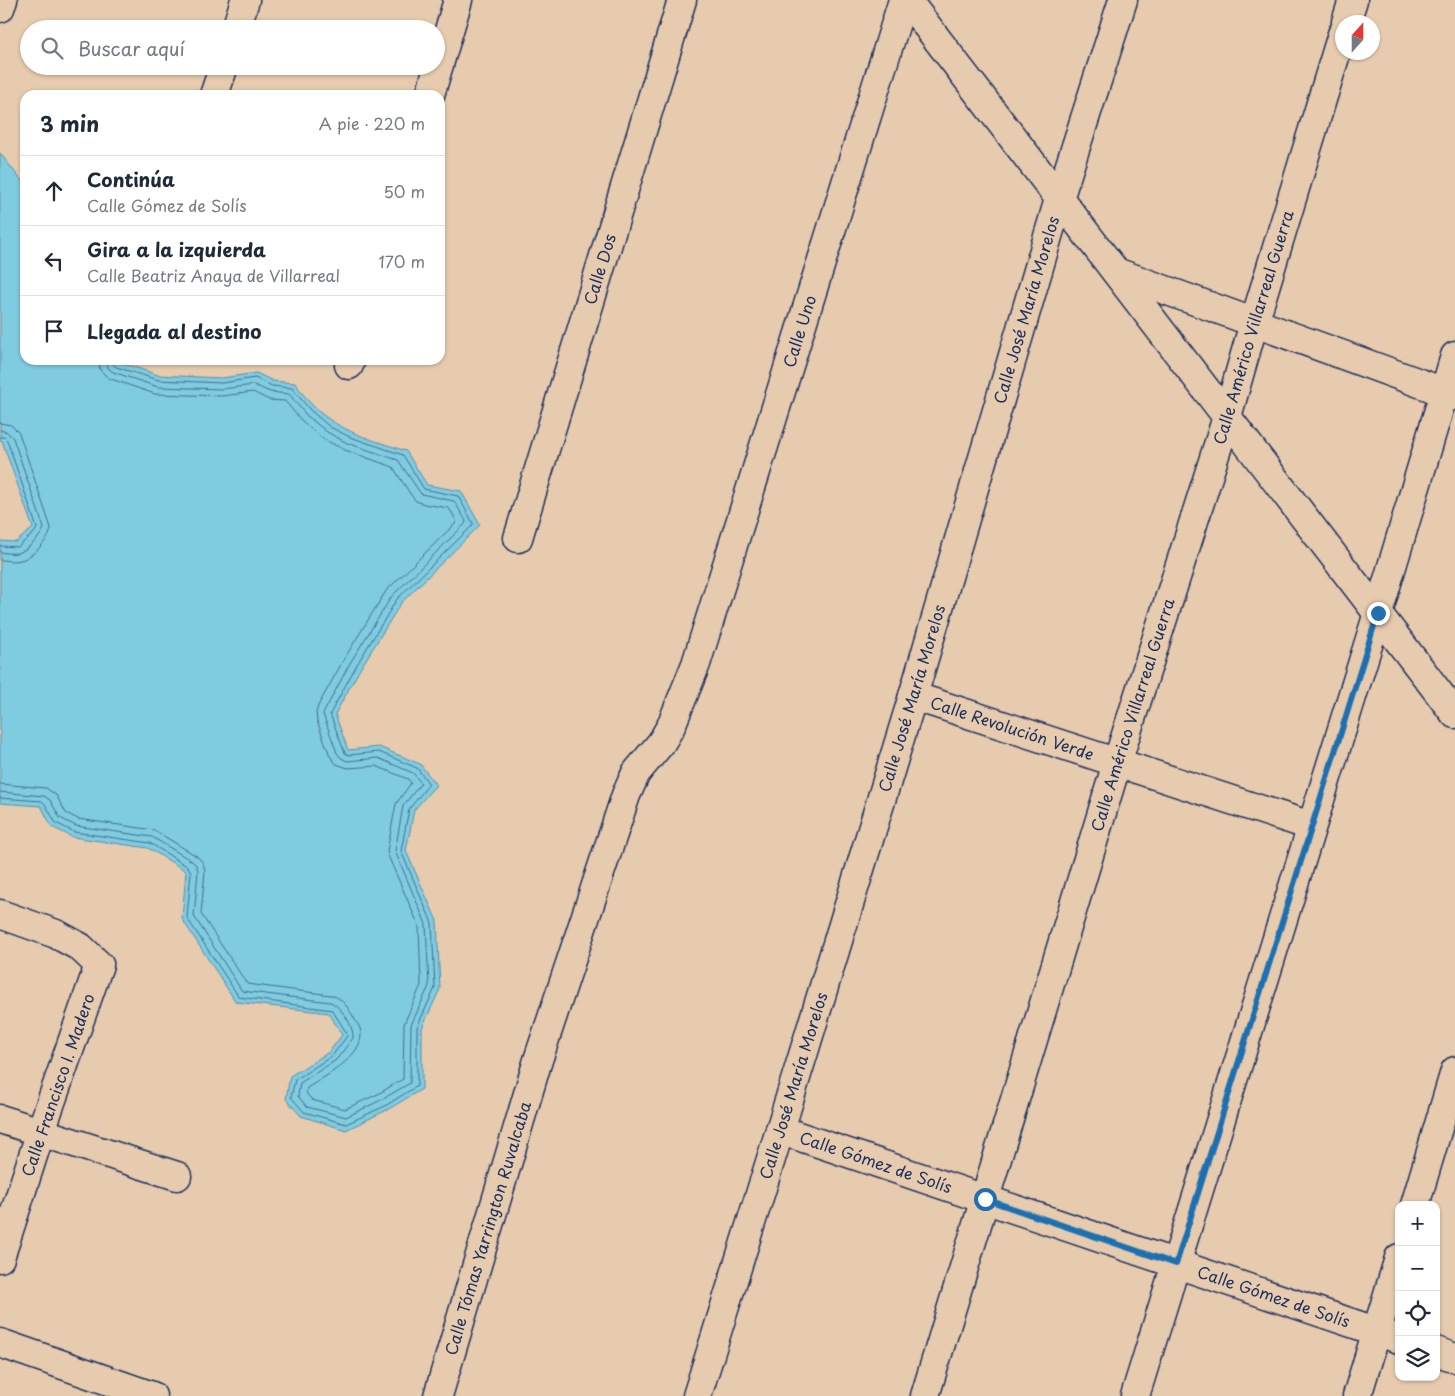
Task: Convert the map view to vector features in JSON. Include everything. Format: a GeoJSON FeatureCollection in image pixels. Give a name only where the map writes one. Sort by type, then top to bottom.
{"type":"FeatureCollection","features":[{"type":"Feature","properties":{"kind":"street"},"geometry":{"type":"LineString","coordinates":[[0,8],[3,0]]}},
{"type":"Feature","properties":{"kind":"street"},"geometry":{"type":"LineString","coordinates":[[239,20],[245,0]]}},
{"type":"Feature","properties":{"kind":"street"},"geometry":{"type":"LineString","coordinates":[[445,44],[458,0]]}},
{"type":"Feature","properties":{"kind":"street","name":"Calle Dos"},"geometry":{"type":"LineString","coordinates":[[518,538],[682,0]]}},
{"type":"Feature","properties":{"kind":"street","name":"Calle Uno"},"geometry":{"type":"LineString","coordinates":[[538,1060],[626,795],[636,773],[661,744],[671,726],[696,664],[903,0]]}},
{"type":"Feature","properties":{"kind":"street"},"geometry":{"type":"LineString","coordinates":[[907,0],[1455,714]]}},
{"type":"Feature","properties":{"kind":"street","name":"Calle José María Morelos"},"geometry":{"type":"LineString","coordinates":[[697,1396],[913,696],[1060,199],[1123,0]]}},
{"type":"Feature","properties":{"kind":"street"},"geometry":{"type":"LineString","coordinates":[[1348,15],[1353,0]]}},
{"type":"Feature","properties":{"kind":"street","name":"Calle Américo Villarreal Guerra"},"geometry":{"type":"LineString","coordinates":[[925,1396],[1117,763],[1227,417],[1335,57]]}},
{"type":"Feature","properties":{"kind":"street"},"geometry":{"type":"LineString","coordinates":[[216,90],[221,75]]}},
{"type":"Feature","properties":{"kind":"street"},"geometry":{"type":"LineString","coordinates":[[431,90],[436,75]]}},
{"type":"Feature","properties":{"kind":"street"},"geometry":{"type":"LineString","coordinates":[[1116,272],[1450,394]]}},
{"type":"Feature","properties":{"kind":"street"},"geometry":{"type":"LineString","coordinates":[[1135,1396],[1311,826],[1450,394],[1455,356]]}},
{"type":"Feature","properties":{"kind":"street","name":"Calle Revolución Verde"},"geometry":{"type":"LineString","coordinates":[[913,696],[1311,826]]}},
{"type":"Feature","properties":{"kind":"street","name":"Calle Francisco I. Madero"},"geometry":{"type":"LineString","coordinates":[[0,914],[56,934],[80,947],[99,965],[41,1131],[0,1258]]}},
{"type":"Feature","properties":{"kind":"street","name":"Calle Tómas Yarrington Ruvalcaba"},"geometry":{"type":"LineString","coordinates":[[438,1396],[538,1060]]}},
{"type":"Feature","properties":{"kind":"street"},"geometry":{"type":"LineString","coordinates":[[1416,1201],[1455,1071]]}},
{"type":"Feature","properties":{"kind":"street"},"geometry":{"type":"LineString","coordinates":[[0,1119],[178,1176]]}},
{"type":"Feature","properties":{"kind":"street","name":"Calle Gómez de Solís"},"geometry":{"type":"LineString","coordinates":[[780,1130],[1388,1335]]}},
{"type":"Feature","properties":{"kind":"street"},"geometry":{"type":"LineString","coordinates":[[1357,1396],[1388,1335],[1395,1286]]}},
{"type":"Feature","properties":{"kind":"street"},"geometry":{"type":"LineString","coordinates":[[0,1343],[152,1396]]}},
{"type":"Feature","properties":{"kind":"street"},"geometry":{"type":"LineString","coordinates":[[1440,1352],[1455,1358]]}},
{"type":"Feature","properties":{"kind":"water"},"geometry":{"type":"Polygon","coordinates":[[[0,153],[20,179],[20,365],[128,365],[158,375],[222,378],[256,373],[273,381],[295,383],[314,407],[335,423],[369,439],[406,451],[427,485],[461,491],[480,525],[401,603],[360,669],[335,714],[348,750],[379,747],[420,764],[436,785],[414,810],[406,851],[437,921],[440,989],[422,1028],[422,1089],[387,1110],[346,1130],[301,1116],[286,1099],[290,1076],[329,1052],[342,1035],[329,1013],[236,1002],[182,919],[186,871],[148,848],[72,837],[52,827],[41,806],[0,803],[0,541],[16,542],[33,528],[2,441],[0,440],[0,153]]]}},
{"type":"Feature","properties":{"kind":"route"},"geometry":{"type":"LineString","coordinates":[[985,1199],[1176,1264],[1378,613]]}}]}
